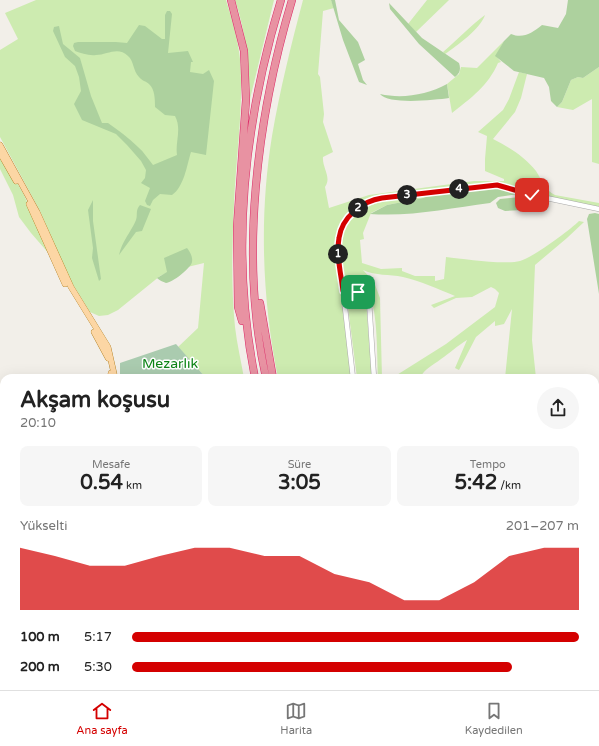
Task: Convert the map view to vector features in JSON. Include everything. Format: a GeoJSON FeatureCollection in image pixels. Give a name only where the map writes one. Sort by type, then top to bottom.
{"type":"FeatureCollection","features":[{"type":"Feature","properties":{"kind":"highway"},"geometry":{"type":"LineString","coordinates":[[231,0],[240,35],[246,80],[246,100],[238,204],[238,307],[254,374]]}},
{"type":"Feature","properties":{"kind":"highway"},"geometry":{"type":"LineString","coordinates":[[249,350],[245,319],[242,242],[246,171],[256,101],[281,0]]}},
{"type":"Feature","properties":{"kind":"highway"},"geometry":{"type":"LineString","coordinates":[[265,374],[260,340],[254,274],[255,209],[258,164],[262,128],[276,58],[292,0]]}},
{"type":"Feature","properties":{"kind":"highway"},"geometry":{"type":"LineString","coordinates":[[276,58],[298,0]]}},
{"type":"Feature","properties":{"kind":"highway"},"geometry":{"type":"LineString","coordinates":[[254,274],[272,374]]}},
{"type":"Feature","properties":{"kind":"main road"},"geometry":{"type":"LineString","coordinates":[[0,145],[37,212],[71,287],[108,347],[114,374]]}},
{"type":"Feature","properties":{"kind":"main road"},"geometry":{"type":"LineString","coordinates":[[0,153],[24,195],[68,290],[106,353],[111,374]]}},
{"type":"Feature","properties":{"kind":"street"},"geometry":{"type":"LineString","coordinates":[[353,374],[338,254],[339,238],[340,231],[346,220],[355,210],[365,203],[376,199],[497,185],[532,195],[599,210]]}},
{"type":"Feature","properties":{"kind":"street"},"geometry":{"type":"LineString","coordinates":[[343,291],[358,292],[365,295],[369,301],[374,374]]}},
{"type":"Feature","properties":{"kind":"green space"},"geometry":{"type":"Polygon","coordinates":[[[36,0],[226,0],[238,44],[241,77],[233,219],[232,281],[235,327],[243,374],[202,374],[178,347],[198,328],[204,263],[171,271],[160,276],[118,310],[108,315],[99,316],[90,312],[69,278],[40,211],[0,137],[0,50],[18,39],[5,13],[36,0]]]}},
{"type":"Feature","properties":{"kind":"green space"},"geometry":{"type":"Polygon","coordinates":[[[235,0],[274,0],[250,99],[246,49],[242,25],[235,0]]]}},
{"type":"Feature","properties":{"kind":"green space"},"geometry":{"type":"Polygon","coordinates":[[[303,0],[331,0],[334,8],[323,11],[318,74],[320,77],[324,114],[323,122],[333,152],[323,157],[328,180],[325,187],[329,208],[369,195],[474,181],[504,181],[504,179],[485,171],[487,136],[478,132],[503,110],[509,99],[519,72],[527,74],[521,98],[515,112],[493,139],[511,149],[527,161],[536,171],[546,188],[555,195],[599,203],[599,207],[526,192],[506,184],[488,183],[375,196],[367,200],[354,209],[344,220],[335,243],[351,374],[277,374],[268,318],[264,257],[265,196],[272,136],[290,51],[303,0]]]}},
{"type":"Feature","properties":{"kind":"green space"},"geometry":{"type":"Polygon","coordinates":[[[331,0],[335,0],[339,20],[358,42],[365,60],[358,64],[363,80],[367,85],[359,82],[343,40],[331,0]]]}},
{"type":"Feature","properties":{"kind":"green space"},"geometry":{"type":"Polygon","coordinates":[[[427,0],[449,0],[416,32],[408,24],[427,0]]]}},
{"type":"Feature","properties":{"kind":"green space"},"geometry":{"type":"Polygon","coordinates":[[[568,0],[599,0],[599,67],[583,78],[578,77],[571,80],[562,102],[557,107],[551,101],[549,87],[544,78],[514,71],[495,56],[504,41],[511,34],[520,36],[527,34],[542,25],[558,28],[566,14],[568,0]]]}},
{"type":"Feature","properties":{"kind":"green space"},"geometry":{"type":"Polygon","coordinates":[[[389,3],[422,38],[459,63],[460,71],[455,77],[419,44],[390,9],[389,3]]]}},
{"type":"Feature","properties":{"kind":"green space"},"geometry":{"type":"Polygon","coordinates":[[[167,11],[170,11],[172,14],[168,53],[188,51],[193,62],[191,62],[190,72],[203,74],[209,70],[214,81],[206,155],[191,152],[182,181],[176,191],[172,195],[160,194],[153,200],[150,206],[147,205],[145,201],[150,188],[141,183],[145,178],[146,170],[141,161],[116,134],[82,120],[74,104],[81,91],[79,77],[75,66],[65,57],[53,31],[54,27],[59,26],[63,44],[80,58],[91,96],[102,123],[108,123],[127,137],[142,151],[153,165],[177,155],[178,126],[175,116],[165,115],[155,107],[154,95],[151,86],[137,75],[130,58],[124,53],[116,51],[100,55],[88,55],[75,51],[73,46],[74,43],[78,42],[127,43],[139,25],[145,26],[162,39],[165,39],[165,15],[167,11]]]}},
{"type":"Feature","properties":{"kind":"green space"},"geometry":{"type":"Polygon","coordinates":[[[485,15],[479,25],[468,36],[445,54],[443,52],[474,24],[485,15]]]}},
{"type":"Feature","properties":{"kind":"green space"},"geometry":{"type":"Polygon","coordinates":[[[504,41],[496,56],[501,62],[498,63],[484,85],[452,113],[447,84],[459,74],[461,67],[477,68],[504,41]]]}},
{"type":"Feature","properties":{"kind":"green space"},"geometry":{"type":"Polygon","coordinates":[[[599,67],[599,164],[592,162],[592,99],[573,110],[557,107],[562,102],[571,80],[578,77],[583,78],[599,67]]]}},
{"type":"Feature","properties":{"kind":"green space"},"geometry":{"type":"Polygon","coordinates":[[[447,84],[449,98],[423,101],[402,101],[392,100],[380,94],[397,96],[414,95],[431,91],[447,84]]]}},
{"type":"Feature","properties":{"kind":"green space"},"geometry":{"type":"Polygon","coordinates":[[[0,153],[24,195],[51,256],[19,217],[13,195],[0,169],[0,153]]]}},
{"type":"Feature","properties":{"kind":"green space"},"geometry":{"type":"Polygon","coordinates":[[[498,187],[519,194],[498,197],[490,203],[430,212],[385,215],[370,214],[387,205],[427,196],[498,187]]]}},
{"type":"Feature","properties":{"kind":"green space"},"geometry":{"type":"Polygon","coordinates":[[[427,196],[387,205],[371,213],[363,233],[364,239],[360,240],[362,263],[381,269],[402,268],[402,271],[415,276],[435,276],[435,281],[444,279],[446,257],[494,262],[520,261],[526,259],[560,237],[579,221],[584,222],[535,265],[532,340],[536,374],[505,374],[512,309],[504,324],[495,326],[495,321],[476,337],[459,370],[455,368],[467,340],[429,367],[423,374],[398,374],[446,344],[495,307],[499,293],[491,287],[472,297],[456,298],[434,308],[431,305],[455,296],[410,279],[363,270],[374,282],[380,298],[382,374],[378,374],[376,323],[372,302],[364,291],[350,288],[345,284],[341,244],[345,229],[357,213],[375,204],[396,199],[427,196]]]}},
{"type":"Feature","properties":{"kind":"green space"},"geometry":{"type":"Polygon","coordinates":[[[528,196],[533,198],[529,204],[531,206],[539,206],[542,209],[505,211],[498,208],[496,203],[500,199],[528,196]]]}},
{"type":"Feature","properties":{"kind":"green space"},"geometry":{"type":"Polygon","coordinates":[[[93,200],[93,221],[101,279],[99,281],[92,258],[93,248],[88,210],[93,200]]]}},
{"type":"Feature","properties":{"kind":"green space"},"geometry":{"type":"Polygon","coordinates":[[[140,205],[151,209],[142,231],[136,232],[119,255],[122,245],[136,220],[138,207],[140,205]]]}},
{"type":"Feature","properties":{"kind":"green space"},"geometry":{"type":"Polygon","coordinates":[[[589,214],[599,214],[599,294],[587,219],[589,214]]]}},
{"type":"Feature","properties":{"kind":"green space"},"geometry":{"type":"Polygon","coordinates":[[[187,248],[191,255],[192,262],[185,271],[177,278],[166,283],[157,278],[167,272],[164,258],[187,248]]]}},
{"type":"Feature","properties":{"kind":"green space"},"geometry":{"type":"Polygon","coordinates":[[[353,294],[358,295],[366,301],[372,374],[356,374],[347,300],[353,294]]]}},
{"type":"Feature","properties":{"kind":"green space","name":"Mezarlık"},"geometry":{"type":"Polygon","coordinates":[[[176,344],[202,374],[120,374],[120,363],[176,344]]]}},
{"type":"Feature","properties":{"kind":"route"},"geometry":{"type":"LineString","coordinates":[[358,292],[343,291],[338,246],[340,231],[343,225],[350,215],[365,203],[382,198],[446,191],[483,185],[501,185],[532,195]]}}]}
